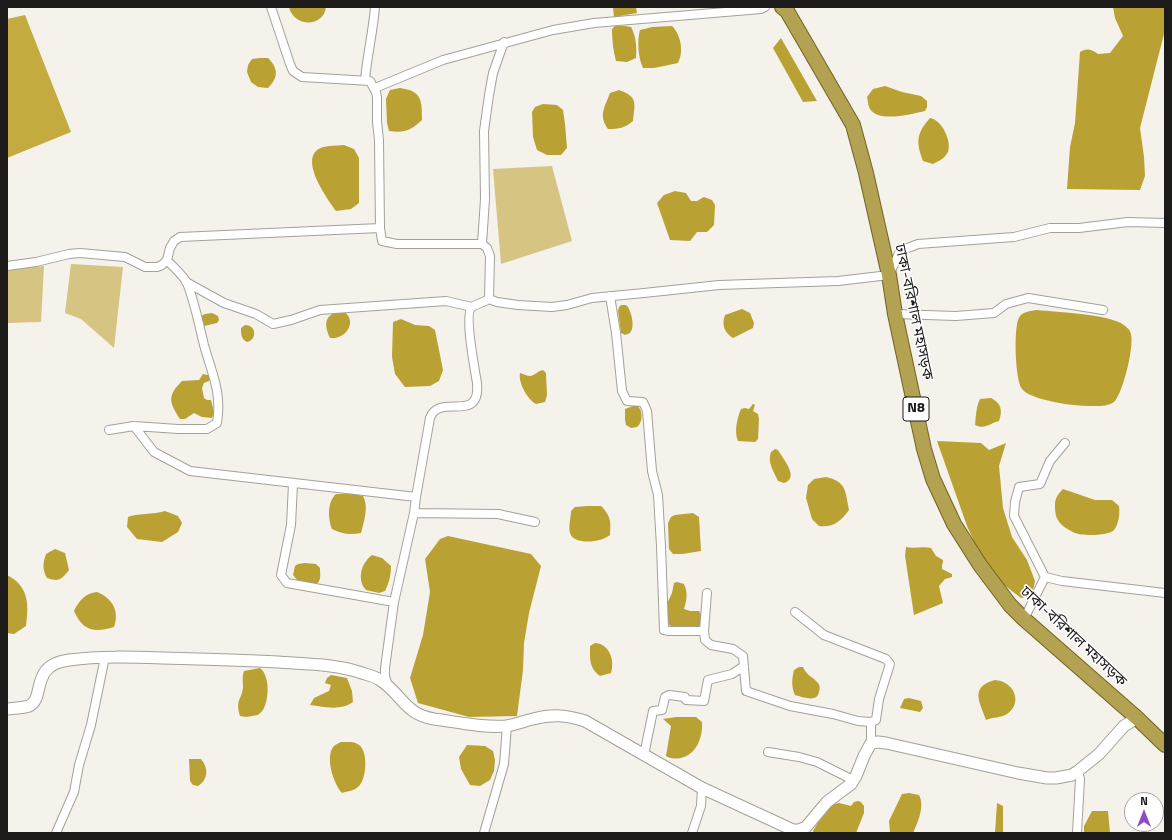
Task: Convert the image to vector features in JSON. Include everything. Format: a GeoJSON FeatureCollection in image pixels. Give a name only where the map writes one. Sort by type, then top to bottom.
{"type":"FeatureCollection","features":[{"type":"Feature","properties":{"kind":"highway","name":"ঢাকা-বরিশাল মহাসড়ক"},"geometry":{"type":"LineString","coordinates":[[788,8],[853,125],[866,174],[889,275],[895,314],[924,449],[933,479],[954,524],[980,565],[1006,600],[1027,614],[1165,745]]}},
{"type":"Feature","properties":{"kind":"street"},"geometry":{"type":"LineString","coordinates":[[271,7],[290,64],[293,71],[298,75],[311,79],[365,80],[370,81],[374,88],[377,97],[380,228],[382,241],[390,243],[482,244],[487,248],[490,256],[489,299]]}},
{"type":"Feature","properties":{"kind":"street"},"geometry":{"type":"LineString","coordinates":[[365,80],[375,7]]}},
{"type":"Feature","properties":{"kind":"street"},"geometry":{"type":"LineString","coordinates":[[374,88],[443,60],[504,42],[553,30],[594,23],[761,9],[765,7]]}},
{"type":"Feature","properties":{"kind":"street"},"geometry":{"type":"LineString","coordinates":[[482,244],[485,199],[484,131],[488,95],[493,73],[504,42]]}},
{"type":"Feature","properties":{"kind":"street"},"geometry":{"type":"LineString","coordinates":[[186,282],[224,303],[256,314],[273,324],[291,320],[320,310],[446,301],[472,307],[489,299],[497,302],[518,305],[552,307],[567,305],[592,298],[610,296],[719,286],[838,281],[889,275],[900,251],[918,244],[1014,237],[1050,228],[1079,228],[1128,222],[1165,222]]}},
{"type":"Feature","properties":{"kind":"street"},"geometry":{"type":"LineString","coordinates":[[7,266],[36,262],[69,254],[80,254],[125,257],[145,267],[162,265],[168,260],[170,248],[174,241],[180,237],[380,228]]}},
{"type":"Feature","properties":{"kind":"street"},"geometry":{"type":"LineString","coordinates":[[109,430],[134,426],[207,429],[217,423],[219,409],[216,382],[206,354],[196,313],[186,282],[168,260]]}},
{"type":"Feature","properties":{"kind":"street"},"geometry":{"type":"LineString","coordinates":[[610,296],[616,333],[622,391],[627,401],[643,402],[647,411],[652,471],[658,495],[664,630],[704,631]]}},
{"type":"Feature","properties":{"kind":"street"},"geometry":{"type":"LineString","coordinates":[[895,314],[956,316],[994,313],[1006,304],[1028,298],[1103,310]]}},
{"type":"Feature","properties":{"kind":"street"},"geometry":{"type":"LineString","coordinates":[[389,687],[385,676],[385,668],[394,602],[414,513],[432,413],[441,407],[465,406],[473,404],[478,392],[470,330],[469,313],[472,307]]}},
{"type":"Feature","properties":{"kind":"street"},"geometry":{"type":"LineString","coordinates":[[134,426],[154,452],[190,471],[416,497]]}},
{"type":"Feature","properties":{"kind":"street"},"geometry":{"type":"LineString","coordinates":[[1046,578],[1014,516],[1015,502],[1019,487],[1040,484],[1050,461],[1065,443]]}},
{"type":"Feature","properties":{"kind":"street"},"geometry":{"type":"LineString","coordinates":[[293,484],[290,525],[281,575],[287,583],[394,602]]}},
{"type":"Feature","properties":{"kind":"street"},"geometry":{"type":"LineString","coordinates":[[414,513],[498,514],[535,522]]}},
{"type":"Feature","properties":{"kind":"street"},"geometry":{"type":"LineString","coordinates":[[1027,614],[1046,578]]}},
{"type":"Feature","properties":{"kind":"street"},"geometry":{"type":"LineString","coordinates":[[1046,578],[1165,593]]}},
{"type":"Feature","properties":{"kind":"street"},"geometry":{"type":"LineString","coordinates":[[707,592],[704,631],[705,640],[711,645],[733,649],[744,656],[746,691],[790,706],[871,722],[876,720],[879,699],[890,664],[886,659],[824,635],[795,612]]}},
{"type":"Feature","properties":{"kind":"street"},"geometry":{"type":"LineString","coordinates":[[56,833],[74,792],[79,765],[93,717],[105,657]]}},
{"type":"Feature","properties":{"kind":"street"},"geometry":{"type":"LineString","coordinates":[[7,709],[28,706],[32,703],[49,666],[58,662],[69,660],[105,657],[243,660],[332,667],[360,672],[379,679],[389,687],[406,706],[421,715],[432,718],[482,725],[507,726],[551,715],[573,717],[585,721],[702,788],[793,830],[799,830],[806,827],[827,802],[851,784],[871,743],[871,722]]}},
{"type":"Feature","properties":{"kind":"street"},"geometry":{"type":"LineString","coordinates":[[644,755],[653,711],[662,710],[665,697],[669,695],[685,697],[686,700],[704,701],[708,680],[732,674],[744,666]]}},
{"type":"Feature","properties":{"kind":"street"},"geometry":{"type":"LineString","coordinates":[[871,743],[886,743],[995,768],[1047,778],[1064,777],[1072,775],[1078,771],[1099,754],[1124,726],[1137,718]]}},
{"type":"Feature","properties":{"kind":"street"},"geometry":{"type":"LineString","coordinates":[[484,833],[504,764],[507,726]]}},
{"type":"Feature","properties":{"kind":"street"},"geometry":{"type":"LineString","coordinates":[[768,752],[799,757],[817,762],[853,780]]}},
{"type":"Feature","properties":{"kind":"street"},"geometry":{"type":"LineString","coordinates":[[1077,833],[1080,780],[1078,771]]}},
{"type":"Feature","properties":{"kind":"street"},"geometry":{"type":"LineString","coordinates":[[692,833],[701,806],[702,788]]}},
{"type":"Feature","properties":{"kind":"shaded area"},"geometry":{"type":"Polygon","coordinates":[[[289,7],[326,7],[324,14],[320,18],[315,21],[302,22],[292,14],[289,7]]]}},
{"type":"Feature","properties":{"kind":"shaded area"},"geometry":{"type":"Polygon","coordinates":[[[613,7],[636,7],[637,13],[614,17],[613,7]]]}},
{"type":"Feature","properties":{"kind":"shaded area"},"geometry":{"type":"Polygon","coordinates":[[[1113,7],[1165,7],[1164,34],[1140,128],[1145,176],[1140,190],[1067,189],[1070,147],[1075,123],[1080,52],[1089,50],[1098,54],[1110,53],[1123,36],[1115,18],[1113,7]]]}},
{"type":"Feature","properties":{"kind":"shaded area"},"geometry":{"type":"Polygon","coordinates":[[[25,15],[71,132],[7,158],[7,19],[25,15]]]}},
{"type":"Feature","properties":{"kind":"shaded area"},"geometry":{"type":"Polygon","coordinates":[[[615,26],[631,27],[636,42],[636,58],[627,62],[616,61],[613,49],[612,33],[612,29],[615,26]]]}},
{"type":"Feature","properties":{"kind":"shaded area"},"geometry":{"type":"Polygon","coordinates":[[[672,26],[678,34],[681,44],[681,54],[678,63],[654,68],[643,68],[638,49],[640,30],[652,27],[672,26]]]}},
{"type":"Feature","properties":{"kind":"shaded area"},"geometry":{"type":"Polygon","coordinates":[[[781,38],[817,101],[803,102],[773,48],[781,38]]]}},
{"type":"Feature","properties":{"kind":"shaded area"},"geometry":{"type":"Polygon","coordinates":[[[268,58],[274,65],[276,73],[272,84],[268,88],[258,87],[251,82],[247,72],[248,65],[252,59],[268,58]]]}},
{"type":"Feature","properties":{"kind":"shaded area"},"geometry":{"type":"Polygon","coordinates":[[[885,86],[902,92],[921,96],[927,101],[925,111],[888,117],[874,113],[869,108],[867,97],[873,89],[885,86]]]}},
{"type":"Feature","properties":{"kind":"shaded area"},"geometry":{"type":"Polygon","coordinates":[[[400,88],[413,91],[417,94],[422,107],[422,120],[414,127],[407,130],[399,132],[389,131],[387,123],[386,99],[390,90],[400,88]]]}},
{"type":"Feature","properties":{"kind":"shaded area"},"geometry":{"type":"Polygon","coordinates":[[[619,90],[629,95],[634,101],[633,121],[622,128],[608,129],[603,119],[603,111],[610,93],[619,90]]]}},
{"type":"Feature","properties":{"kind":"shaded area"},"geometry":{"type":"Polygon","coordinates":[[[543,104],[557,105],[563,110],[567,148],[561,155],[547,155],[537,150],[533,137],[532,112],[535,107],[543,104]]]}},
{"type":"Feature","properties":{"kind":"shaded area"},"geometry":{"type":"Polygon","coordinates":[[[930,118],[942,127],[949,142],[947,154],[933,164],[923,161],[918,143],[922,129],[930,118]]]}},
{"type":"Feature","properties":{"kind":"shaded area"},"geometry":{"type":"Polygon","coordinates":[[[344,145],[354,149],[359,158],[359,203],[351,209],[336,211],[322,190],[314,172],[312,163],[313,156],[320,148],[344,145]]]}},
{"type":"Feature","properties":{"kind":"shaded area"},"geometry":{"type":"Polygon","coordinates":[[[552,166],[572,241],[501,264],[493,169],[552,166]]]}},
{"type":"Feature","properties":{"kind":"shaded area"},"geometry":{"type":"Polygon","coordinates":[[[675,191],[686,193],[691,201],[697,201],[704,197],[712,200],[715,205],[714,225],[707,232],[697,232],[690,241],[670,240],[657,203],[664,195],[675,191]]]}},
{"type":"Feature","properties":{"kind":"shaded area"},"geometry":{"type":"Polygon","coordinates":[[[71,264],[123,267],[114,348],[81,319],[65,313],[71,264]]]}},
{"type":"Feature","properties":{"kind":"shaded area"},"geometry":{"type":"Polygon","coordinates":[[[44,266],[41,322],[7,323],[7,269],[44,266]]]}},
{"type":"Feature","properties":{"kind":"shaded area"},"geometry":{"type":"Polygon","coordinates":[[[621,305],[626,305],[628,307],[632,320],[632,330],[630,333],[625,335],[621,333],[618,311],[621,305]]]}},
{"type":"Feature","properties":{"kind":"shaded area"},"geometry":{"type":"Polygon","coordinates":[[[742,309],[750,313],[754,323],[753,328],[733,338],[724,328],[723,322],[725,315],[742,309]]]}},
{"type":"Feature","properties":{"kind":"shaded area"},"geometry":{"type":"Polygon","coordinates":[[[1037,310],[1107,318],[1117,321],[1129,329],[1131,345],[1128,367],[1122,388],[1113,403],[1100,406],[1068,404],[1035,397],[1022,389],[1016,364],[1016,329],[1020,316],[1024,313],[1037,310]]]}},
{"type":"Feature","properties":{"kind":"shaded area"},"geometry":{"type":"Polygon","coordinates":[[[343,311],[350,319],[348,329],[346,333],[341,336],[330,338],[326,323],[327,320],[332,314],[343,311]]]}},
{"type":"Feature","properties":{"kind":"shaded area"},"geometry":{"type":"Polygon","coordinates":[[[212,313],[218,316],[219,320],[217,323],[204,326],[201,323],[201,316],[212,313]]]}},
{"type":"Feature","properties":{"kind":"shaded area"},"geometry":{"type":"Polygon","coordinates":[[[401,319],[415,325],[429,326],[435,330],[443,370],[439,381],[430,386],[405,387],[395,374],[392,357],[393,322],[401,319]]]}},
{"type":"Feature","properties":{"kind":"shaded area"},"geometry":{"type":"Polygon","coordinates":[[[245,325],[252,327],[254,330],[253,338],[247,342],[242,338],[241,334],[241,328],[245,325]]]}},
{"type":"Feature","properties":{"kind":"shaded area"},"geometry":{"type":"Polygon","coordinates":[[[543,370],[546,373],[547,395],[545,402],[536,404],[524,391],[520,373],[530,376],[543,370]]]}},
{"type":"Feature","properties":{"kind":"shaded area"},"geometry":{"type":"Polygon","coordinates":[[[203,374],[208,375],[210,378],[209,381],[204,383],[202,388],[204,398],[211,400],[214,412],[212,418],[202,417],[194,413],[185,419],[180,419],[171,399],[174,391],[182,381],[199,380],[203,374]]]}},
{"type":"Feature","properties":{"kind":"shaded area"},"geometry":{"type":"Polygon","coordinates":[[[991,398],[997,402],[1000,407],[1001,413],[999,421],[982,427],[975,425],[977,408],[980,399],[991,398]]]}},
{"type":"Feature","properties":{"kind":"shaded area"},"geometry":{"type":"Polygon","coordinates":[[[753,404],[755,405],[753,411],[758,414],[759,419],[758,439],[755,442],[738,441],[736,425],[741,409],[749,409],[753,404]]]}},
{"type":"Feature","properties":{"kind":"shaded area"},"geometry":{"type":"Polygon","coordinates":[[[638,406],[642,417],[637,427],[631,428],[626,425],[625,409],[638,406]]]}},
{"type":"Feature","properties":{"kind":"shaded area"},"geometry":{"type":"Polygon","coordinates":[[[937,441],[981,443],[989,450],[1006,443],[999,466],[1003,508],[1012,537],[1027,560],[1035,581],[1032,595],[1021,598],[999,581],[977,548],[967,526],[937,441]]]}},
{"type":"Feature","properties":{"kind":"shaded area"},"geometry":{"type":"Polygon","coordinates":[[[775,449],[778,450],[789,468],[791,477],[789,481],[784,483],[778,481],[770,463],[771,452],[775,449]]]}},
{"type":"Feature","properties":{"kind":"shaded area"},"geometry":{"type":"Polygon","coordinates":[[[826,477],[838,482],[844,488],[849,510],[833,525],[819,526],[812,519],[806,498],[808,485],[814,479],[826,477]]]}},
{"type":"Feature","properties":{"kind":"shaded area"},"geometry":{"type":"Polygon","coordinates":[[[1063,489],[1095,500],[1112,500],[1119,506],[1119,515],[1116,528],[1107,533],[1083,535],[1075,533],[1063,526],[1056,517],[1055,505],[1057,496],[1063,489]]]}},
{"type":"Feature","properties":{"kind":"shaded area"},"geometry":{"type":"Polygon","coordinates":[[[336,494],[355,494],[363,496],[366,509],[361,533],[346,534],[332,529],[329,511],[331,501],[336,494]]]}},
{"type":"Feature","properties":{"kind":"shaded area"},"geometry":{"type":"Polygon","coordinates":[[[601,506],[607,513],[610,519],[610,535],[588,542],[577,540],[573,537],[569,531],[571,511],[575,507],[601,506]]]}},
{"type":"Feature","properties":{"kind":"shaded area"},"geometry":{"type":"Polygon","coordinates":[[[165,511],[178,516],[182,523],[178,532],[162,542],[137,539],[127,527],[128,517],[165,511]]]}},
{"type":"Feature","properties":{"kind":"shaded area"},"geometry":{"type":"Polygon","coordinates":[[[693,513],[699,517],[701,551],[673,554],[669,549],[668,523],[671,517],[675,515],[693,513]]]}},
{"type":"Feature","properties":{"kind":"shaded area"},"geometry":{"type":"Polygon","coordinates":[[[448,536],[531,554],[541,566],[529,613],[524,643],[523,670],[517,716],[469,717],[418,703],[410,678],[423,635],[430,592],[425,559],[440,539],[448,536]]]}},
{"type":"Feature","properties":{"kind":"shaded area"},"geometry":{"type":"Polygon","coordinates":[[[906,547],[931,548],[936,556],[943,560],[942,569],[952,574],[952,577],[945,579],[939,586],[943,603],[914,615],[905,556],[906,547]]]}},
{"type":"Feature","properties":{"kind":"shaded area"},"geometry":{"type":"Polygon","coordinates":[[[55,549],[65,553],[69,570],[62,578],[57,580],[47,578],[44,572],[44,560],[46,554],[55,549]]]}},
{"type":"Feature","properties":{"kind":"shaded area"},"geometry":{"type":"Polygon","coordinates":[[[372,555],[382,558],[391,566],[389,582],[385,591],[379,593],[366,590],[361,581],[363,566],[372,555]]]}},
{"type":"Feature","properties":{"kind":"shaded area"},"geometry":{"type":"Polygon","coordinates":[[[305,563],[316,564],[320,568],[320,580],[315,585],[297,580],[293,575],[295,566],[305,563]]]}},
{"type":"Feature","properties":{"kind":"shaded area"},"geometry":{"type":"Polygon","coordinates":[[[7,575],[20,585],[26,597],[27,604],[26,626],[14,634],[7,633],[7,575]]]}},
{"type":"Feature","properties":{"kind":"shaded area"},"geometry":{"type":"Polygon","coordinates":[[[677,582],[684,584],[687,593],[684,609],[699,611],[702,617],[700,627],[675,628],[669,625],[665,608],[672,593],[674,583],[677,582]]]}},
{"type":"Feature","properties":{"kind":"shaded area"},"geometry":{"type":"Polygon","coordinates":[[[97,592],[111,601],[116,616],[114,627],[101,630],[90,629],[81,623],[77,618],[74,611],[78,604],[89,594],[97,592]]]}},
{"type":"Feature","properties":{"kind":"shaded area"},"geometry":{"type":"Polygon","coordinates":[[[595,643],[604,646],[608,650],[612,658],[611,673],[600,676],[594,670],[590,659],[590,646],[595,643]]]}},
{"type":"Feature","properties":{"kind":"shaded area"},"geometry":{"type":"Polygon","coordinates":[[[799,667],[803,667],[806,672],[819,684],[820,687],[816,697],[806,698],[795,695],[792,686],[793,676],[794,670],[799,667]]]}},
{"type":"Feature","properties":{"kind":"shaded area"},"geometry":{"type":"Polygon","coordinates":[[[260,668],[266,676],[268,687],[266,704],[258,715],[246,717],[240,716],[238,703],[243,687],[244,671],[260,668]]]}},
{"type":"Feature","properties":{"kind":"shaded area"},"geometry":{"type":"Polygon","coordinates":[[[331,675],[347,678],[352,691],[353,702],[343,707],[310,705],[314,698],[329,691],[331,685],[325,683],[327,678],[331,675]]]}},
{"type":"Feature","properties":{"kind":"shaded area"},"geometry":{"type":"Polygon","coordinates":[[[995,680],[1007,684],[1011,688],[1014,693],[1015,704],[1007,714],[986,720],[978,697],[979,692],[987,683],[995,680]]]}},
{"type":"Feature","properties":{"kind":"shaded area"},"geometry":{"type":"Polygon","coordinates":[[[909,698],[921,701],[923,708],[920,712],[900,708],[904,699],[909,698]]]}},
{"type":"Feature","properties":{"kind":"shaded area"},"geometry":{"type":"Polygon","coordinates":[[[676,717],[696,717],[702,722],[702,728],[700,739],[695,749],[687,756],[675,759],[666,756],[671,726],[663,719],[676,717]]]}},
{"type":"Feature","properties":{"kind":"shaded area"},"geometry":{"type":"Polygon","coordinates":[[[341,742],[353,742],[359,745],[362,748],[365,758],[365,771],[362,782],[357,788],[342,793],[336,784],[330,764],[333,747],[341,742]]]}},
{"type":"Feature","properties":{"kind":"shaded area"},"geometry":{"type":"Polygon","coordinates":[[[467,745],[485,746],[493,751],[495,760],[494,771],[490,780],[480,786],[470,785],[461,769],[459,757],[467,745]]]}},
{"type":"Feature","properties":{"kind":"shaded area"},"geometry":{"type":"Polygon","coordinates":[[[189,759],[201,759],[204,762],[206,774],[204,781],[198,786],[193,785],[190,781],[189,759]]]}},
{"type":"Feature","properties":{"kind":"shaded area"},"geometry":{"type":"Polygon","coordinates":[[[909,793],[919,795],[921,799],[920,814],[913,833],[890,833],[889,821],[902,794],[909,793]]]}},
{"type":"Feature","properties":{"kind":"shaded area"},"geometry":{"type":"Polygon","coordinates":[[[858,801],[864,806],[864,813],[856,833],[813,833],[823,814],[831,805],[839,803],[851,806],[854,802],[858,801]]]}},
{"type":"Feature","properties":{"kind":"shaded area"},"geometry":{"type":"Polygon","coordinates":[[[997,803],[1003,806],[1003,833],[995,833],[997,803]]]}},
{"type":"Feature","properties":{"kind":"shaded area"},"geometry":{"type":"Polygon","coordinates":[[[1092,811],[1108,811],[1110,833],[1084,833],[1084,826],[1092,811]]]}}]}
